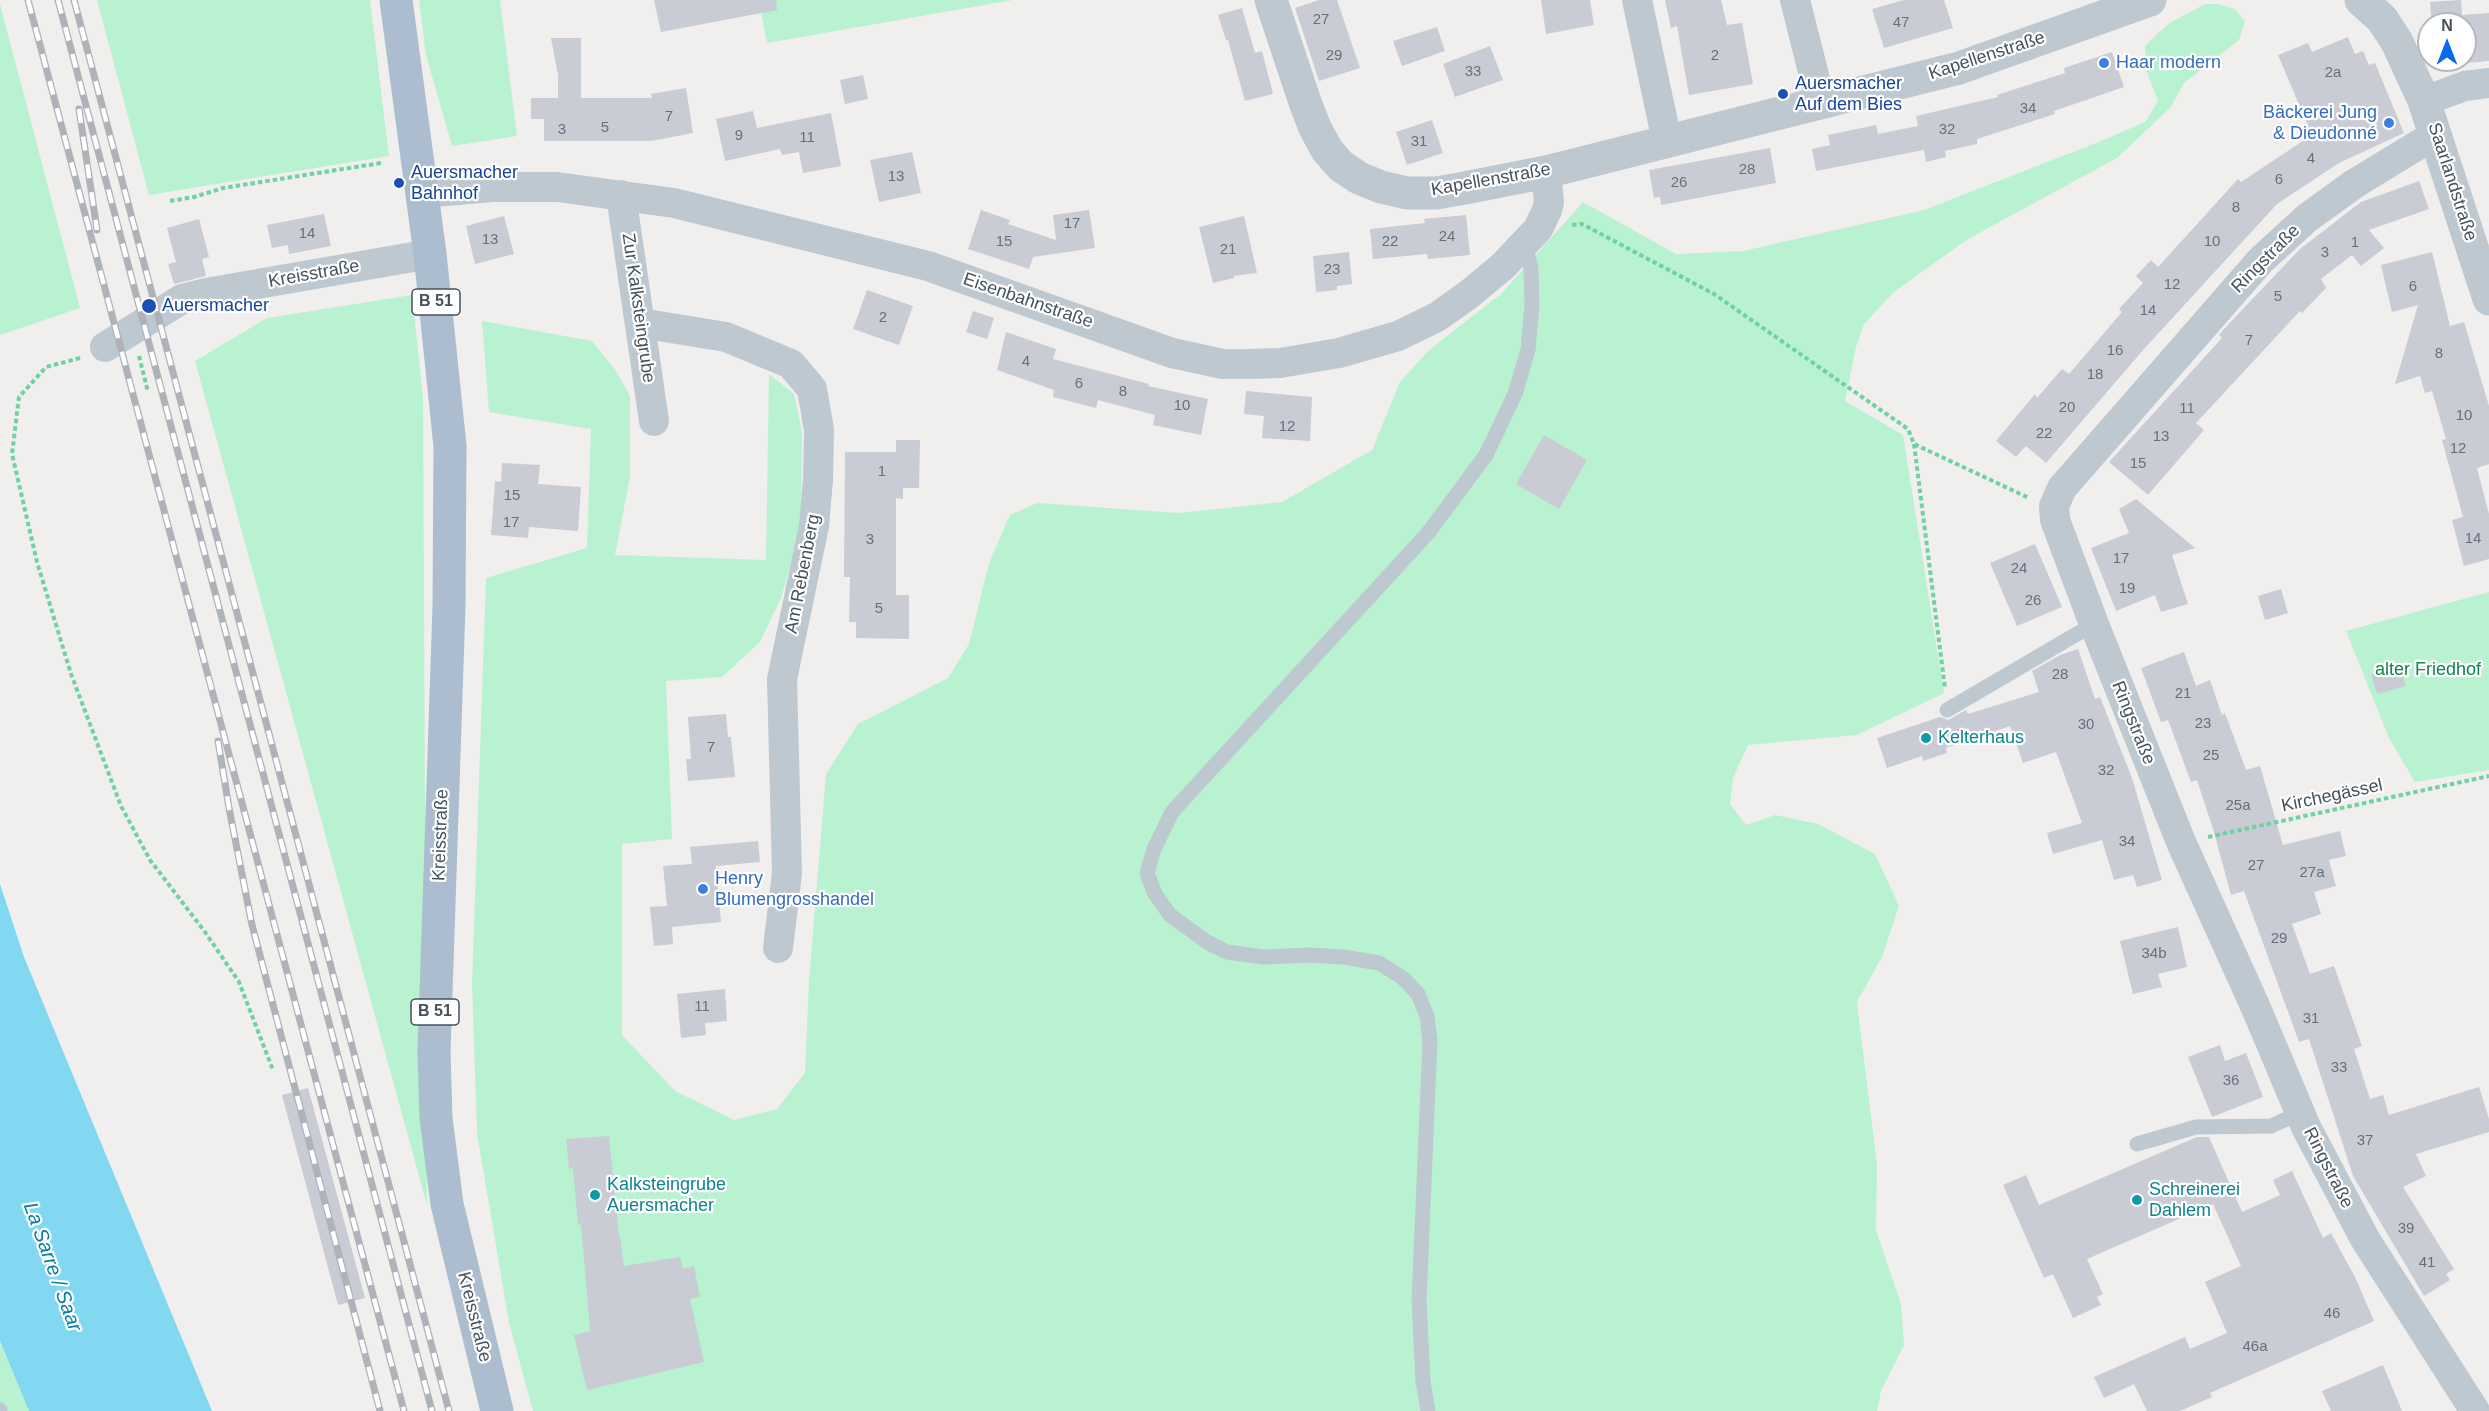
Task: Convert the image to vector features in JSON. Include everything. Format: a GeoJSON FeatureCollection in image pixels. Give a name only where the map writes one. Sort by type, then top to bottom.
{"type":"FeatureCollection","features":[{"type":"Feature","properties":{"kind":"main road","name":"Kreisstraße"},"geometry":{"type":"LineString","coordinates":[[396,0],[430,254],[448,423],[451,516],[434,1052],[436,1118],[447,1204],[497,1411]]}},
{"type":"Feature","properties":{"kind":"street","name":"Kapellenstraße"},"geometry":{"type":"LineString","coordinates":[[1271,0],[1315,128],[1327,150],[1341,166],[1359,178],[1381,187],[1407,193],[1436,193],[1546,172],[1959,68],[2150,0]]}},
{"type":"Feature","properties":{"kind":"street"},"geometry":{"type":"LineString","coordinates":[[1636,0],[1667,141]]}},
{"type":"Feature","properties":{"kind":"street"},"geometry":{"type":"LineString","coordinates":[[1795,0],[1821,103]]}},
{"type":"Feature","properties":{"kind":"street"},"geometry":{"type":"LineString","coordinates":[[2361,0],[2382,19],[2397,42],[2424,101],[2465,86],[2489,83]]}},
{"type":"Feature","properties":{"kind":"street","name":"Saarlandstraße"},"geometry":{"type":"LineString","coordinates":[[2424,101],[2489,299]]}},
{"type":"Feature","properties":{"kind":"street","name":"Ringstraße"},"geometry":{"type":"LineString","coordinates":[[2436,134],[2354,184],[2307,218],[2261,260],[2062,488],[2054,506],[2055,520],[2094,624],[2181,843],[2256,1008],[2300,1113],[2337,1190],[2365,1239],[2478,1402]]}},
{"type":"Feature","properties":{"kind":"street","name":"Eisenbahnstraße"},"geometry":{"type":"LineString","coordinates":[[422,193],[493,187],[557,187],[674,203],[928,266],[1172,353],[1223,364],[1280,363],[1339,352],[1398,336],[1437,317],[1468,296],[1525,244],[1538,229],[1547,210],[1549,191],[1546,172]]}},
{"type":"Feature","properties":{"kind":"street","name":"Zur Kalksteingrube"},"geometry":{"type":"LineString","coordinates":[[621,195],[654,421]]}},
{"type":"Feature","properties":{"kind":"street","name":"Kreisstraße"},"geometry":{"type":"LineString","coordinates":[[105,347],[133,332],[182,299],[430,254]]}},
{"type":"Feature","properties":{"kind":"street","name":"Am Rebenberg"},"geometry":{"type":"LineString","coordinates":[[640,323],[726,337],[791,364],[812,389],[819,430],[814,526],[782,679],[787,873],[778,948]]}},
{"type":"Feature","properties":{"kind":"lane"},"geometry":{"type":"LineString","coordinates":[[1428,1411],[1422,1370],[1419,1300],[1430,1041],[1427,1016],[1418,994],[1403,978],[1379,963],[1344,957],[1311,955],[1263,957],[1227,952],[1207,942],[1170,915],[1155,894],[1147,873],[1154,849],[1172,812],[1428,533],[1486,454],[1515,394],[1528,350],[1532,305],[1531,267],[1525,244]]}},
{"type":"Feature","properties":{"kind":"lane"},"geometry":{"type":"LineString","coordinates":[[1947,710],[2094,624]]}},
{"type":"Feature","properties":{"kind":"lane"},"geometry":{"type":"LineString","coordinates":[[2137,1144],[2196,1127],[2271,1125],[2300,1113]]}},
{"type":"Feature","properties":{"kind":"path"},"geometry":{"type":"LineString","coordinates":[[170,201],[194,197],[223,188],[381,164]]}},
{"type":"Feature","properties":{"kind":"path"},"geometry":{"type":"LineString","coordinates":[[1572,225],[1582,224],[1714,294],[1908,429],[1914,444],[1947,710]]}},
{"type":"Feature","properties":{"kind":"path"},"geometry":{"type":"LineString","coordinates":[[133,332],[148,392]]}},
{"type":"Feature","properties":{"kind":"path"},"geometry":{"type":"LineString","coordinates":[[105,347],[73,362],[46,367],[19,397],[12,454],[34,552],[71,674],[121,806],[150,860],[205,932],[239,982],[273,1070]]}},
{"type":"Feature","properties":{"kind":"path"},"geometry":{"type":"LineString","coordinates":[[1914,444],[2027,498],[2054,506]]}},
{"type":"Feature","properties":{"kind":"path","name":"Kirchegässel"},"geometry":{"type":"LineString","coordinates":[[2181,843],[2489,776]]}},
{"type":"Feature","properties":{"kind":"green space"},"geometry":{"type":"Polygon","coordinates":[[[97,0],[370,0],[389,156],[149,195],[97,0]]]}},
{"type":"Feature","properties":{"kind":"green space"},"geometry":{"type":"Polygon","coordinates":[[[419,0],[500,0],[517,136],[452,146],[426,55],[419,0]]]}},
{"type":"Feature","properties":{"kind":"green space"},"geometry":{"type":"Polygon","coordinates":[[[759,0],[1013,0],[767,43],[759,0]]]}},
{"type":"Feature","properties":{"kind":"green space"},"geometry":{"type":"Polygon","coordinates":[[[0,4],[80,308],[0,335],[0,4]]]}},
{"type":"Feature","properties":{"kind":"green space"},"geometry":{"type":"Polygon","coordinates":[[[2205,4],[2217,4],[2235,9],[2245,21],[2239,40],[2184,83],[2171,107],[2117,158],[1968,239],[1894,292],[1864,324],[1856,347],[1845,401],[1903,435],[1944,693],[1857,735],[1748,745],[1733,778],[1730,804],[1746,825],[1775,815],[1818,824],[1875,854],[1899,906],[1882,957],[1857,1002],[1877,1165],[1876,1230],[1901,1304],[1904,1345],[1881,1391],[1877,1411],[533,1411],[509,1323],[477,1133],[472,984],[486,578],[587,548],[591,429],[489,412],[482,321],[592,341],[616,371],[630,396],[630,477],[615,555],[766,560],[769,374],[794,394],[802,432],[801,527],[781,598],[760,642],[722,677],[666,681],[672,839],[622,844],[622,1035],[675,1091],[734,1120],[777,1109],[805,1073],[809,981],[826,774],[858,724],[948,678],[969,644],[989,563],[1010,515],[1037,503],[1179,513],[1282,502],[1372,450],[1400,382],[1429,350],[1501,294],[1583,202],[1676,254],[1743,251],[1924,210],[2145,122],[2158,101],[2146,70],[2145,46],[2168,24],[2205,4]]]}},
{"type":"Feature","properties":{"kind":"green space"},"geometry":{"type":"Polygon","coordinates":[[[412,295],[423,397],[427,1205],[195,361],[267,318],[412,295]]]}},
{"type":"Feature","properties":{"kind":"green space","name":"alter Friedhof"},"geometry":{"type":"Polygon","coordinates":[[[2489,592],[2489,770],[2415,782],[2389,738],[2346,631],[2489,592]]]}},
{"type":"Feature","properties":{"kind":"green space"},"geometry":{"type":"Polygon","coordinates":[[[0,1341],[29,1411],[0,1411],[0,1341]]]}},
{"type":"Feature","properties":{"kind":"water","name":"La Sarre / Saar"},"geometry":{"type":"Polygon","coordinates":[[[0,884],[24,957],[212,1411],[29,1411],[0,1341],[0,884]]]}},
{"type":"Feature","properties":{"kind":"building"},"geometry":{"type":"Polygon","coordinates":[[[654,0],[776,0],[777,10],[661,32],[654,0]]]}},
{"type":"Feature","properties":{"kind":"building"},"geometry":{"type":"Polygon","coordinates":[[[1319,0],[1337,0],[1360,68],[1319,81],[1295,8],[1319,0]]]}},
{"type":"Feature","properties":{"kind":"building"},"geometry":{"type":"Polygon","coordinates":[[[1541,0],[1590,0],[1594,25],[1546,34],[1541,0]]]}},
{"type":"Feature","properties":{"kind":"building"},"geometry":{"type":"Polygon","coordinates":[[[1665,0],[1721,0],[1727,25],[1742,23],[1753,84],[1689,95],[1677,26],[1671,28],[1665,0]]]}},
{"type":"Feature","properties":{"kind":"building"},"geometry":{"type":"Polygon","coordinates":[[[1904,0],[1944,0],[1953,28],[1884,48],[1872,9],[1904,0]]]}},
{"type":"Feature","properties":{"kind":"building"},"geometry":{"type":"Polygon","coordinates":[[[2461,0],[2462,12],[2431,12],[2430,2],[2461,0]]]}},
{"type":"Feature","properties":{"kind":"building"},"geometry":{"type":"Polygon","coordinates":[[[1242,8],[1255,53],[1262,51],[1273,94],[1245,101],[1228,40],[1226,40],[1218,15],[1242,8]]]}},
{"type":"Feature","properties":{"kind":"building"},"geometry":{"type":"Polygon","coordinates":[[[2489,13],[2489,61],[2477,62],[2477,14],[2489,13]]]}},
{"type":"Feature","properties":{"kind":"building"},"geometry":{"type":"Polygon","coordinates":[[[1437,27],[1445,51],[1402,66],[1393,41],[1437,27]]]}},
{"type":"Feature","properties":{"kind":"building"},"geometry":{"type":"Polygon","coordinates":[[[2348,37],[2355,54],[2363,51],[2369,65],[2375,63],[2404,133],[2339,163],[2277,204],[2144,349],[2046,463],[2026,446],[2016,457],[1996,441],[2035,394],[2037,398],[2062,369],[2069,374],[2122,312],[2119,309],[2143,283],[2136,276],[2151,260],[2158,267],[2238,179],[2241,182],[2312,135],[2278,55],[2308,43],[2312,52],[2348,37]]]}},
{"type":"Feature","properties":{"kind":"building"},"geometry":{"type":"Polygon","coordinates":[[[551,38],[581,38],[581,98],[652,98],[651,94],[686,88],[693,133],[651,141],[544,141],[544,119],[531,119],[531,98],[558,98],[558,75],[551,38]]]}},
{"type":"Feature","properties":{"kind":"building"},"geometry":{"type":"Polygon","coordinates":[[[1490,46],[1503,80],[1455,97],[1443,64],[1490,46]]]}},
{"type":"Feature","properties":{"kind":"building"},"geometry":{"type":"Polygon","coordinates":[[[2112,52],[2124,87],[2054,111],[2055,114],[1977,139],[1977,144],[1945,151],[1946,157],[1926,162],[1924,150],[1816,171],[1812,149],[1830,145],[1828,135],[1876,125],[1878,134],[1918,126],[1916,116],[1998,97],[1997,95],[2065,73],[2064,68],[2112,52]]]}},
{"type":"Feature","properties":{"kind":"building"},"geometry":{"type":"Polygon","coordinates":[[[863,75],[868,99],[845,104],[840,80],[863,75]]]}},
{"type":"Feature","properties":{"kind":"building"},"geometry":{"type":"Polygon","coordinates":[[[753,111],[757,128],[831,113],[841,166],[803,173],[799,152],[782,155],[780,149],[725,161],[716,119],[753,111]]]}},
{"type":"Feature","properties":{"kind":"building"},"geometry":{"type":"Polygon","coordinates":[[[1432,120],[1443,153],[1407,165],[1396,132],[1432,120]]]}},
{"type":"Feature","properties":{"kind":"building"},"geometry":{"type":"Polygon","coordinates":[[[1770,148],[1776,183],[1661,205],[1660,197],[1654,198],[1649,170],[1770,148]]]}},
{"type":"Feature","properties":{"kind":"building"},"geometry":{"type":"Polygon","coordinates":[[[912,152],[921,193],[879,202],[870,160],[912,152]]]}},
{"type":"Feature","properties":{"kind":"building"},"geometry":{"type":"Polygon","coordinates":[[[2419,181],[2429,209],[2369,230],[2384,248],[2361,266],[2352,255],[2321,279],[2326,288],[2302,313],[2300,311],[2196,423],[2204,430],[2148,495],[2109,462],[2222,338],[2219,335],[2223,330],[2300,249],[2361,202],[2419,181]]]}},
{"type":"Feature","properties":{"kind":"building"},"geometry":{"type":"Polygon","coordinates":[[[981,210],[1010,220],[1008,224],[1056,240],[1053,215],[1089,210],[1095,248],[1033,257],[1029,269],[968,249],[981,210]]]}},
{"type":"Feature","properties":{"kind":"building"},"geometry":{"type":"Polygon","coordinates":[[[324,214],[331,246],[289,254],[288,245],[272,248],[267,225],[324,214]]]}},
{"type":"Feature","properties":{"kind":"building"},"geometry":{"type":"Polygon","coordinates":[[[1466,215],[1470,255],[1428,259],[1427,254],[1373,259],[1370,229],[1425,223],[1424,219],[1466,215]]]}},
{"type":"Feature","properties":{"kind":"building"},"geometry":{"type":"Polygon","coordinates":[[[504,216],[514,254],[475,264],[466,226],[504,216]]]}},
{"type":"Feature","properties":{"kind":"building"},"geometry":{"type":"Polygon","coordinates":[[[1244,216],[1257,273],[1234,276],[1234,278],[1213,283],[1199,227],[1244,216]]]}},
{"type":"Feature","properties":{"kind":"building"},"geometry":{"type":"Polygon","coordinates":[[[199,219],[209,257],[202,259],[206,276],[174,284],[168,264],[176,262],[167,228],[199,219]]]}},
{"type":"Feature","properties":{"kind":"building"},"geometry":{"type":"Polygon","coordinates":[[[1349,252],[1352,284],[1337,286],[1337,290],[1316,292],[1313,256],[1349,252]]]}},
{"type":"Feature","properties":{"kind":"building"},"geometry":{"type":"Polygon","coordinates":[[[2432,252],[2450,326],[2464,322],[2489,406],[2489,464],[2477,468],[2489,514],[2489,559],[2464,566],[2452,520],[2463,517],[2442,440],[2446,439],[2432,391],[2425,393],[2420,376],[2395,384],[2418,305],[2392,312],[2381,265],[2432,252]]]}},
{"type":"Feature","properties":{"kind":"building"},"geometry":{"type":"Polygon","coordinates":[[[867,290],[913,306],[899,345],[853,329],[867,290]]]}},
{"type":"Feature","properties":{"kind":"building"},"geometry":{"type":"Polygon","coordinates":[[[973,311],[994,318],[987,339],[966,332],[973,311]]]}},
{"type":"Feature","properties":{"kind":"building"},"geometry":{"type":"Polygon","coordinates":[[[1006,332],[1056,349],[1053,359],[1149,384],[1148,386],[1208,399],[1201,435],[1153,425],[1155,415],[1098,400],[1096,408],[1053,397],[1054,390],[997,370],[1006,332]]]}},
{"type":"Feature","properties":{"kind":"building"},"geometry":{"type":"Polygon","coordinates":[[[1246,391],[1312,397],[1310,441],[1262,438],[1264,416],[1244,414],[1246,391]]]}},
{"type":"Feature","properties":{"kind":"building"},"geometry":{"type":"Polygon","coordinates":[[[1544,435],[1587,460],[1559,509],[1516,484],[1544,435]]]}},
{"type":"Feature","properties":{"kind":"building"},"geometry":{"type":"Polygon","coordinates":[[[896,440],[920,440],[919,488],[903,488],[903,499],[896,498],[896,595],[909,595],[909,639],[856,638],[856,622],[849,622],[850,577],[844,577],[845,452],[896,452],[896,440]]]}},
{"type":"Feature","properties":{"kind":"building"},"geometry":{"type":"Polygon","coordinates":[[[502,463],[540,465],[538,484],[581,487],[578,531],[529,527],[528,538],[491,535],[495,481],[501,482],[502,463]]]}},
{"type":"Feature","properties":{"kind":"building"},"geometry":{"type":"Polygon","coordinates":[[[2136,499],[2195,548],[2172,555],[2188,604],[2161,612],[2155,595],[2116,611],[2091,548],[2129,533],[2119,509],[2136,499]]]}},
{"type":"Feature","properties":{"kind":"building"},"geometry":{"type":"Polygon","coordinates":[[[2035,544],[2062,607],[2017,626],[1990,563],[2035,544]]]}},
{"type":"Feature","properties":{"kind":"building"},"geometry":{"type":"Polygon","coordinates":[[[2281,589],[2288,613],[2265,620],[2258,596],[2281,589]]]}},
{"type":"Feature","properties":{"kind":"building"},"geometry":{"type":"Polygon","coordinates":[[[2078,649],[2095,699],[2100,697],[2132,778],[2162,880],[2137,887],[2133,875],[2114,880],[2102,840],[2053,854],[2047,833],[2082,823],[2056,752],[2023,763],[2010,726],[1946,748],[1947,753],[1923,761],[1922,756],[1887,768],[1877,738],[1940,717],[1948,720],[1966,710],[1968,714],[2039,692],[2032,671],[2060,655],[2078,649]]]}},
{"type":"Feature","properties":{"kind":"building"},"geometry":{"type":"Polygon","coordinates":[[[2184,652],[2196,686],[2210,680],[2222,715],[2225,713],[2246,770],[2260,766],[2283,845],[2340,831],[2346,856],[2329,860],[2336,886],[2314,892],[2321,914],[2292,924],[2310,974],[2334,966],[2362,1046],[2354,1049],[2370,1099],[2383,1095],[2389,1115],[2479,1087],[2489,1119],[2489,1132],[2416,1154],[2426,1176],[2403,1187],[2454,1269],[2446,1274],[2450,1280],[2424,1296],[2353,1176],[2309,1039],[2299,1042],[2244,891],[2231,895],[2197,780],[2191,782],[2168,720],[2161,722],[2141,668],[2184,652]]]}},
{"type":"Feature","properties":{"kind":"building"},"geometry":{"type":"Polygon","coordinates":[[[2399,665],[2406,686],[2377,694],[2371,674],[2399,665]]]}},
{"type":"Feature","properties":{"kind":"building"},"geometry":{"type":"Polygon","coordinates":[[[726,714],[735,777],[688,781],[686,759],[691,759],[688,717],[726,714]]]}},
{"type":"Feature","properties":{"kind":"building"},"geometry":{"type":"Polygon","coordinates":[[[758,841],[760,862],[716,866],[721,922],[672,927],[673,944],[654,946],[650,907],[667,906],[663,866],[692,864],[690,847],[758,841]]]}},
{"type":"Feature","properties":{"kind":"building"},"geometry":{"type":"Polygon","coordinates":[[[2178,927],[2187,967],[2158,974],[2162,987],[2133,994],[2120,941],[2178,927]]]}},
{"type":"Feature","properties":{"kind":"building"},"geometry":{"type":"Polygon","coordinates":[[[725,989],[727,1021],[705,1023],[706,1035],[681,1038],[677,994],[725,989]]]}},
{"type":"Feature","properties":{"kind":"building"},"geometry":{"type":"Polygon","coordinates":[[[2220,1045],[2225,1061],[2246,1053],[2263,1097],[2212,1117],[2188,1057],[2220,1045]]]}},
{"type":"Feature","properties":{"kind":"building"},"geometry":{"type":"Polygon","coordinates":[[[308,1088],[365,1298],[338,1305],[282,1095],[308,1088]]]}},
{"type":"Feature","properties":{"kind":"building"},"geometry":{"type":"Polygon","coordinates":[[[609,1136],[624,1266],[680,1257],[683,1269],[694,1266],[700,1297],[690,1299],[704,1362],[587,1390],[574,1335],[590,1331],[581,1224],[578,1225],[573,1168],[569,1169],[566,1139],[609,1136]]]}},
{"type":"Feature","properties":{"kind":"building"},"geometry":{"type":"Polygon","coordinates":[[[2197,1137],[2209,1137],[2242,1212],[2280,1195],[2273,1180],[2292,1171],[2323,1238],[2331,1233],[2355,1277],[2374,1321],[2210,1393],[2212,1397],[2180,1411],[2147,1411],[2134,1384],[2104,1398],[2094,1377],[2185,1337],[2190,1349],[2227,1333],[2205,1282],[2241,1266],[2213,1204],[2087,1259],[2103,1294],[2097,1297],[2101,1305],[2073,1318],[2053,1274],[2044,1278],[2003,1185],[2026,1175],[2039,1205],[2197,1137]]]}},
{"type":"Feature","properties":{"kind":"building"},"geometry":{"type":"Polygon","coordinates":[[[2383,1365],[2402,1411],[2331,1411],[2322,1391],[2383,1365]]]}},
{"type":"Feature","properties":{"kind":"railway"},"geometry":{"type":"LineString","coordinates":[[28,0],[404,1411]]}},
{"type":"Feature","properties":{"kind":"railway"},"geometry":{"type":"LineString","coordinates":[[58,0],[432,1411]]}},
{"type":"Feature","properties":{"kind":"railway"},"geometry":{"type":"LineString","coordinates":[[74,0],[449,1411]]}},
{"type":"Feature","properties":{"kind":"railway"},"geometry":{"type":"LineString","coordinates":[[79,109],[97,230]]}},
{"type":"Feature","properties":{"kind":"railway"},"geometry":{"type":"LineString","coordinates":[[218,741],[252,925],[380,1411]]}},
{"type":"Feature","properties":{"kind":"place","name":"Haar modern"},"geometry":{"type":"Point","coordinates":[2104,63]}},
{"type":"Feature","properties":{"kind":"place","name":"Auersmacher Auf dem Bies"},"geometry":{"type":"Point","coordinates":[1783,94]}},
{"type":"Feature","properties":{"kind":"place","name":"Bäckerei Jung & Dieudonné"},"geometry":{"type":"Point","coordinates":[2389,123]}},
{"type":"Feature","properties":{"kind":"place","name":"Auersmacher Bahnhof"},"geometry":{"type":"Point","coordinates":[399,183]}},
{"type":"Feature","properties":{"kind":"place","name":"Auersmacher"},"geometry":{"type":"Point","coordinates":[149,306]}},
{"type":"Feature","properties":{"kind":"place","name":"Kelterhaus"},"geometry":{"type":"Point","coordinates":[1926,738]}},
{"type":"Feature","properties":{"kind":"place","name":"Henry Blumengrosshandel"},"geometry":{"type":"Point","coordinates":[703,889]}},
{"type":"Feature","properties":{"kind":"place","name":"Kalksteingrube Auersmacher"},"geometry":{"type":"Point","coordinates":[595,1195]}},
{"type":"Feature","properties":{"kind":"place","name":"Schreinerei Dahlem"},"geometry":{"type":"Point","coordinates":[2137,1200]}}]}
